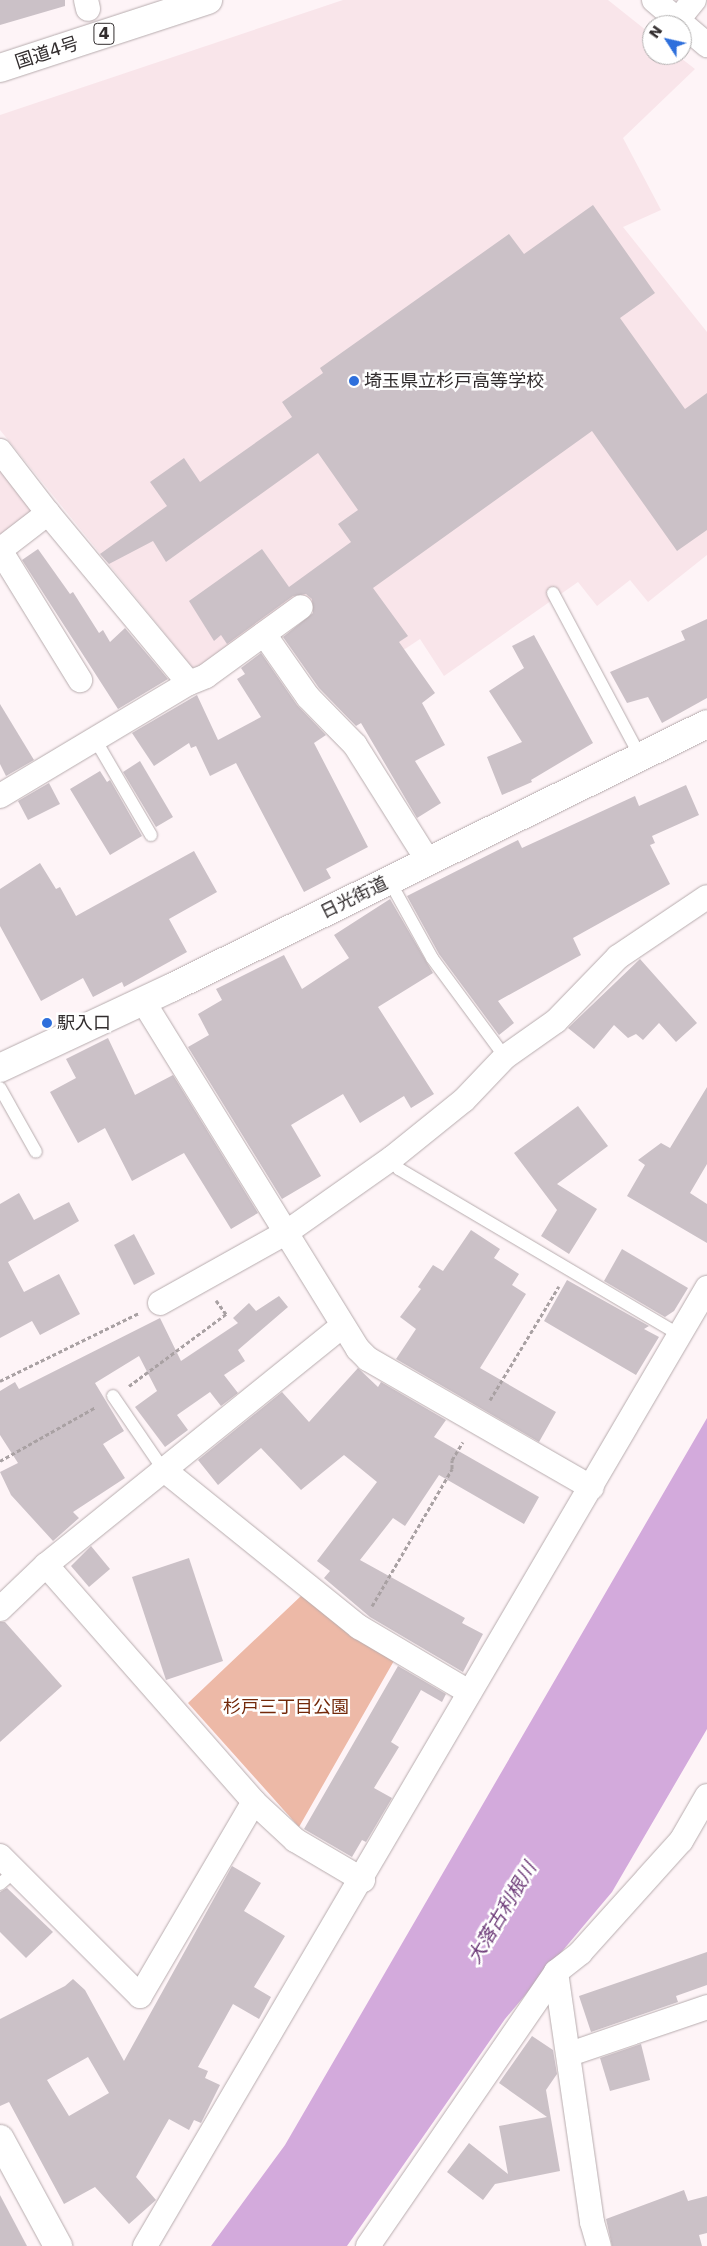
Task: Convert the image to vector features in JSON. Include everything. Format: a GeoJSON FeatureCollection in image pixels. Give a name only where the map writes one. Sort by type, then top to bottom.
{"type":"FeatureCollection","features":[{"type":"Feature","properties":{"kind":"main road","name":"国道4号"},"geometry":{"type":"LineString","coordinates":[[0,68],[208,0]]}},
{"type":"Feature","properties":{"kind":"main road","name":"日光街道"},"geometry":{"type":"LineString","coordinates":[[0,1068],[143,1001],[707,724]]}},
{"type":"Feature","properties":{"kind":"main road"},"geometry":{"type":"LineString","coordinates":[[0,2139],[58,2246]]}},
{"type":"Feature","properties":{"kind":"street"},"geometry":{"type":"LineString","coordinates":[[654,0],[670,15]]}},
{"type":"Feature","properties":{"kind":"street"},"geometry":{"type":"LineString","coordinates":[[682,15],[694,0]]}},
{"type":"Feature","properties":{"kind":"street"},"geometry":{"type":"LineString","coordinates":[[692,33],[707,45]]}},
{"type":"Feature","properties":{"kind":"street"},"geometry":{"type":"LineString","coordinates":[[0,451],[48,513],[189,683]]}},
{"type":"Feature","properties":{"kind":"street"},"geometry":{"type":"LineString","coordinates":[[48,513],[0,550],[80,680]]}},
{"type":"Feature","properties":{"kind":"street"},"geometry":{"type":"LineString","coordinates":[[0,796],[96,741],[189,683],[206,676],[301,607]]}},
{"type":"Feature","properties":{"kind":"street"},"geometry":{"type":"LineString","coordinates":[[264,634],[308,697],[355,745],[428,862]]}},
{"type":"Feature","properties":{"kind":"street"},"geometry":{"type":"LineString","coordinates":[[160,1303],[287,1232],[392,1158],[464,1100],[505,1057],[556,1021],[618,957],[707,897]]}},
{"type":"Feature","properties":{"kind":"street"},"geometry":{"type":"LineString","coordinates":[[143,1001],[287,1232],[342,1326],[368,1359],[592,1488]]}},
{"type":"Feature","properties":{"kind":"street"},"geometry":{"type":"LineString","coordinates":[[145,2246],[363,1880],[469,1692],[592,1488],[707,1288]]}},
{"type":"Feature","properties":{"kind":"street"},"geometry":{"type":"LineString","coordinates":[[0,1608],[46,1566],[163,1469],[342,1326]]}},
{"type":"Feature","properties":{"kind":"street"},"geometry":{"type":"LineString","coordinates":[[163,1469],[360,1627],[469,1692]]}},
{"type":"Feature","properties":{"kind":"street"},"geometry":{"type":"LineString","coordinates":[[46,1566],[254,1802],[295,1840],[363,1880]]}},
{"type":"Feature","properties":{"kind":"street"},"geometry":{"type":"LineString","coordinates":[[368,2246],[556,1972],[580,1953],[681,1841],[707,1796]]}},
{"type":"Feature","properties":{"kind":"street"},"geometry":{"type":"LineString","coordinates":[[5,1871],[140,1996],[254,1802]]}},
{"type":"Feature","properties":{"kind":"street"},"geometry":{"type":"LineString","coordinates":[[681,1841],[707,1823]]}},
{"type":"Feature","properties":{"kind":"street"},"geometry":{"type":"LineString","coordinates":[[556,1972],[570,2054],[592,2222],[599,2246]]}},
{"type":"Feature","properties":{"kind":"street"},"geometry":{"type":"LineString","coordinates":[[570,2054],[707,2007]]}},
{"type":"Feature","properties":{"kind":"lane"},"geometry":{"type":"LineString","coordinates":[[553,593],[640,756]]}},
{"type":"Feature","properties":{"kind":"lane"},"geometry":{"type":"LineString","coordinates":[[96,741],[151,835]]}},
{"type":"Feature","properties":{"kind":"lane"},"geometry":{"type":"LineString","coordinates":[[389,880],[432,958],[505,1057]]}},
{"type":"Feature","properties":{"kind":"lane"},"geometry":{"type":"LineString","coordinates":[[0,1088],[36,1152]]}},
{"type":"Feature","properties":{"kind":"lane"},"geometry":{"type":"LineString","coordinates":[[392,1158],[408,1174],[680,1335]]}},
{"type":"Feature","properties":{"kind":"lane"},"geometry":{"type":"LineString","coordinates":[[113,1396],[163,1469]]}},
{"type":"Feature","properties":{"kind":"path"},"geometry":{"type":"LineString","coordinates":[[488,1403],[564,1278]]}},
{"type":"Feature","properties":{"kind":"path"},"geometry":{"type":"LineString","coordinates":[[0,1461],[113,1396],[226,1314],[202,1281]]}},
{"type":"Feature","properties":{"kind":"path"},"geometry":{"type":"LineString","coordinates":[[0,1381],[160,1303]]}},
{"type":"Feature","properties":{"kind":"path"},"geometry":{"type":"LineString","coordinates":[[360,1627],[452,1469],[452,1460],[467,1436]]}},
{"type":"Feature","properties":{"kind":"shaded area","name":"埼玉県立杉戸高等学校"},"geometry":{"type":"Polygon","coordinates":[[[343,0],[608,0],[642,27],[642,65],[690,65],[695,69],[623,138],[661,210],[623,227],[707,332],[707,555],[648,602],[630,580],[597,606],[578,582],[444,676],[420,639],[366,675],[299,593],[206,668],[192,667],[0,430],[0,115],[343,0]]]}},
{"type":"Feature","properties":{"kind":"shaded area"},"geometry":{"type":"Polygon","coordinates":[[[0,468],[29,504],[30,514],[0,537],[0,468]]]}},
{"type":"Feature","properties":{"kind":"green space","name":"杉戸三丁目公園"},"geometry":{"type":"Polygon","coordinates":[[[302,1595],[347,1633],[395,1659],[299,1827],[188,1703],[302,1595]]]}},
{"type":"Feature","properties":{"kind":"water","name":"大落古利根川"},"geometry":{"type":"Polygon","coordinates":[[[707,1418],[707,1729],[612,1892],[505,2019],[347,2246],[211,2246],[285,2145],[707,1418]]]}},
{"type":"Feature","properties":{"kind":"building"},"geometry":{"type":"Polygon","coordinates":[[[0,0],[65,0],[65,6],[0,25],[0,0]]]}},
{"type":"Feature","properties":{"kind":"building"},"geometry":{"type":"Polygon","coordinates":[[[593,205],[655,293],[620,318],[685,409],[707,393],[707,530],[677,551],[592,431],[373,588],[408,636],[399,642],[435,693],[422,703],[445,745],[415,761],[441,803],[417,818],[361,723],[356,726],[319,688],[283,637],[313,613],[312,599],[306,594],[293,596],[227,644],[221,635],[214,641],[189,601],[262,549],[289,587],[351,542],[338,524],[358,510],[318,453],[166,562],[153,541],[109,564],[100,554],[167,506],[150,482],[184,458],[200,482],[292,417],[282,402],[323,373],[320,368],[509,234],[524,254],[593,205]]]}},
{"type":"Feature","properties":{"kind":"building"},"geometry":{"type":"Polygon","coordinates":[[[38,549],[70,594],[73,592],[99,633],[103,630],[110,642],[125,628],[168,679],[118,709],[22,560],[38,549]]]}},
{"type":"Feature","properties":{"kind":"building"},"geometry":{"type":"Polygon","coordinates":[[[707,619],[707,698],[662,723],[648,697],[627,703],[610,672],[685,640],[681,631],[707,619]]]}},
{"type":"Feature","properties":{"kind":"building"},"geometry":{"type":"Polygon","coordinates":[[[534,635],[593,743],[531,780],[532,782],[502,795],[487,757],[522,742],[489,691],[524,668],[512,646],[534,635]]]}},
{"type":"Feature","properties":{"kind":"building"},"geometry":{"type":"Polygon","coordinates":[[[261,653],[297,705],[326,735],[314,743],[368,847],[326,869],[331,878],[304,892],[236,763],[210,776],[196,746],[191,748],[189,743],[154,766],[132,733],[197,695],[218,740],[261,717],[237,679],[245,674],[241,668],[261,653]]]}},
{"type":"Feature","properties":{"kind":"building"},"geometry":{"type":"Polygon","coordinates":[[[0,704],[34,760],[6,776],[0,764],[0,704]]]}},
{"type":"Feature","properties":{"kind":"building"},"geometry":{"type":"Polygon","coordinates":[[[140,761],[173,817],[156,827],[123,772],[140,761]]]}},
{"type":"Feature","properties":{"kind":"building"},"geometry":{"type":"Polygon","coordinates":[[[100,771],[107,782],[110,780],[142,836],[110,855],[70,789],[100,771]]]}},
{"type":"Feature","properties":{"kind":"building"},"geometry":{"type":"Polygon","coordinates":[[[49,783],[60,804],[28,820],[18,801],[49,783]]]}},
{"type":"Feature","properties":{"kind":"building"},"geometry":{"type":"Polygon","coordinates":[[[686,785],[699,815],[652,836],[655,843],[650,845],[670,884],[573,938],[581,955],[498,1001],[514,1023],[499,1035],[439,954],[407,896],[518,840],[522,848],[635,796],[639,806],[686,785]]]}},
{"type":"Feature","properties":{"kind":"building"},"geometry":{"type":"Polygon","coordinates":[[[194,851],[217,892],[169,919],[187,952],[124,987],[122,982],[93,997],[83,978],[41,1001],[0,926],[0,889],[40,863],[56,889],[60,887],[76,916],[194,851]]]}},
{"type":"Feature","properties":{"kind":"building"},"geometry":{"type":"Polygon","coordinates":[[[390,899],[433,973],[378,1007],[434,1094],[411,1108],[404,1096],[360,1123],[343,1094],[291,1125],[321,1176],[282,1199],[188,1047],[209,1035],[198,1014],[222,1000],[216,989],[284,955],[302,989],[349,958],[334,935],[390,899]]]}},
{"type":"Feature","properties":{"kind":"building"},"geometry":{"type":"Polygon","coordinates":[[[640,959],[697,1023],[676,1042],[659,1023],[643,1040],[636,1034],[628,1038],[614,1025],[594,1049],[568,1028],[640,959]]]}},
{"type":"Feature","properties":{"kind":"building"},"geometry":{"type":"Polygon","coordinates":[[[108,1038],[135,1095],[173,1075],[258,1213],[231,1229],[184,1153],[132,1181],[105,1128],[78,1143],[50,1092],[76,1078],[66,1059],[108,1038]]]}},
{"type":"Feature","properties":{"kind":"building"},"geometry":{"type":"Polygon","coordinates":[[[707,1087],[707,1164],[690,1193],[707,1204],[707,1243],[627,1196],[645,1165],[638,1160],[661,1143],[670,1148],[707,1087]]]}},
{"type":"Feature","properties":{"kind":"building"},"geometry":{"type":"Polygon","coordinates":[[[578,1106],[608,1146],[557,1184],[597,1209],[569,1254],[541,1236],[557,1210],[514,1153],[578,1106]]]}},
{"type":"Feature","properties":{"kind":"building"},"geometry":{"type":"Polygon","coordinates":[[[19,1193],[34,1220],[69,1202],[79,1221],[8,1262],[24,1292],[59,1274],[80,1314],[40,1335],[32,1321],[0,1338],[0,1204],[19,1193]]]}},
{"type":"Feature","properties":{"kind":"building"},"geometry":{"type":"Polygon","coordinates":[[[471,1230],[500,1249],[494,1258],[519,1274],[512,1285],[526,1294],[480,1368],[556,1412],[539,1442],[396,1359],[416,1329],[400,1317],[421,1289],[418,1287],[433,1265],[443,1271],[471,1230]]]}},
{"type":"Feature","properties":{"kind":"building"},"geometry":{"type":"Polygon","coordinates":[[[134,1234],[155,1274],[134,1285],[114,1245],[134,1234]]]}},
{"type":"Feature","properties":{"kind":"building"},"geometry":{"type":"Polygon","coordinates":[[[622,1249],[688,1288],[674,1311],[665,1317],[604,1281],[622,1249]]]}},
{"type":"Feature","properties":{"kind":"building"},"geometry":{"type":"Polygon","coordinates":[[[567,1280],[649,1326],[644,1329],[659,1337],[636,1375],[544,1321],[567,1280]]]}},
{"type":"Feature","properties":{"kind":"building"},"geometry":{"type":"Polygon","coordinates":[[[279,1296],[288,1307],[238,1350],[245,1361],[224,1375],[238,1393],[221,1406],[210,1392],[177,1415],[188,1430],[165,1447],[135,1407],[157,1391],[139,1356],[95,1383],[124,1431],[103,1444],[125,1478],[73,1512],[79,1518],[53,1541],[11,1495],[0,1472],[18,1463],[0,1435],[0,1391],[15,1382],[19,1389],[160,1318],[181,1361],[238,1323],[233,1318],[249,1303],[256,1311],[279,1296]]]}},
{"type":"Feature","properties":{"kind":"building"},"geometry":{"type":"Polygon","coordinates":[[[358,1368],[378,1387],[381,1382],[446,1420],[434,1437],[539,1497],[524,1524],[439,1475],[405,1526],[393,1518],[360,1560],[465,1618],[462,1623],[483,1634],[463,1672],[370,1617],[324,1578],[330,1571],[317,1561],[377,1482],[344,1455],[301,1490],[261,1448],[218,1485],[198,1460],[282,1392],[309,1422],[358,1368]]]}},
{"type":"Feature","properties":{"kind":"building"},"geometry":{"type":"Polygon","coordinates":[[[91,1546],[110,1569],[89,1587],[71,1566],[91,1546]]]}},
{"type":"Feature","properties":{"kind":"building"},"geometry":{"type":"Polygon","coordinates":[[[189,1558],[223,1661],[166,1680],[132,1577],[189,1558]]]}},
{"type":"Feature","properties":{"kind":"building"},"geometry":{"type":"Polygon","coordinates":[[[0,1622],[5,1622],[62,1686],[0,1742],[0,1622]]]}},
{"type":"Feature","properties":{"kind":"building"},"geometry":{"type":"Polygon","coordinates":[[[398,1666],[446,1694],[442,1702],[421,1690],[391,1742],[399,1747],[374,1788],[392,1798],[366,1842],[362,1840],[352,1857],[304,1829],[398,1666]]]}},
{"type":"Feature","properties":{"kind":"building"},"geometry":{"type":"Polygon","coordinates":[[[232,1866],[261,1883],[244,1911],[285,1936],[254,1987],[271,1997],[259,2019],[233,2004],[198,2067],[208,2071],[205,2078],[220,2085],[201,2123],[194,2120],[189,2130],[169,2119],[136,2177],[156,2200],[129,2224],[95,2187],[64,2204],[9,2102],[0,2106],[0,2019],[65,1986],[73,1979],[85,1990],[124,2061],[232,1866]],[[88,2057],[47,2080],[69,2116],[109,2093],[88,2057]]]}},
{"type":"Feature","properties":{"kind":"building"},"geometry":{"type":"Polygon","coordinates":[[[7,1888],[53,1932],[26,1958],[0,1932],[0,1892],[7,1888]]]}},
{"type":"Feature","properties":{"kind":"building"},"geometry":{"type":"Polygon","coordinates":[[[707,1952],[707,1985],[676,1996],[678,2002],[591,2032],[579,1996],[707,1952]]]}},
{"type":"Feature","properties":{"kind":"building"},"geometry":{"type":"Polygon","coordinates":[[[532,2036],[553,2050],[557,2074],[546,2090],[560,2171],[495,2184],[483,2200],[447,2172],[469,2143],[508,2174],[499,2126],[547,2117],[499,2083],[532,2036]]]}},
{"type":"Feature","properties":{"kind":"building"},"geometry":{"type":"Polygon","coordinates":[[[641,2044],[650,2080],[610,2091],[600,2058],[641,2044]]]}},
{"type":"Feature","properties":{"kind":"building"},"geometry":{"type":"Polygon","coordinates":[[[684,2190],[688,2201],[707,2196],[707,2233],[699,2235],[702,2246],[612,2246],[606,2219],[684,2190]]]}},
{"type":"Feature","properties":{"kind":"building"},"geometry":{"type":"Polygon","coordinates":[[[0,2195],[27,2246],[0,2246],[0,2195]]]}},
{"type":"Feature","properties":{"kind":"place","name":"埼玉県立杉戸高等学校"},"geometry":{"type":"Point","coordinates":[354,381]}},
{"type":"Feature","properties":{"kind":"place","name":"駅入口"},"geometry":{"type":"Point","coordinates":[47,1023]}}]}
